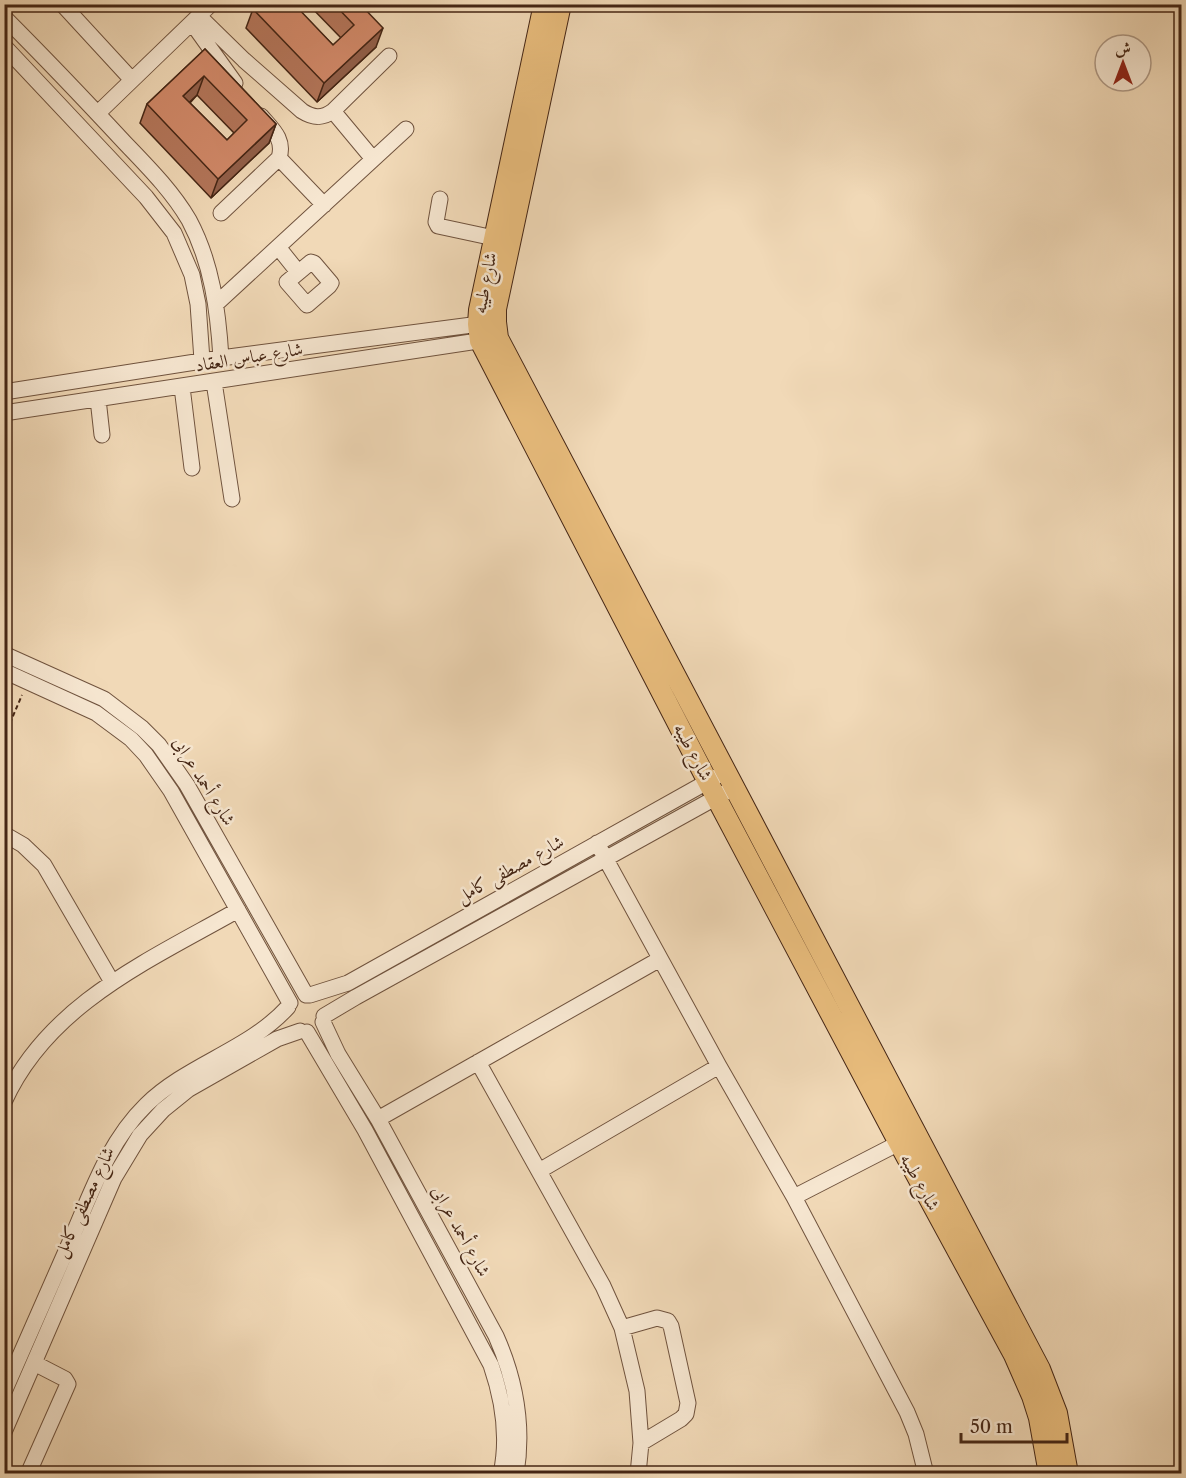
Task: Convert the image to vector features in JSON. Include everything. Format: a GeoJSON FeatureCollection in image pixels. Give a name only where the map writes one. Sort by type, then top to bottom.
{"type":"FeatureCollection","features":[{"type":"Feature","properties":{"kind":"main road","name":"شارع طيبه"},"geometry":{"type":"LineString","coordinates":[[544,4],[494,238],[488,331],[730,779],[1040,1369],[1057,1413],[1068,1473]]}},
{"type":"Feature","properties":{"kind":"main road","name":"شارع طيبه"},"geometry":{"type":"LineString","coordinates":[[561,4],[496,309],[483,351],[712,789],[1024,1376],[1039,1418],[1048,1473]]}},
{"type":"Feature","properties":{"kind":"street"},"geometry":{"type":"LineString","coordinates":[[62,4],[132,80]]}},
{"type":"Feature","properties":{"kind":"street"},"geometry":{"type":"LineString","coordinates":[[98,113],[211,4]]}},
{"type":"Feature","properties":{"kind":"street"},"geometry":{"type":"LineString","coordinates":[[4,16],[163,184],[189,220],[206,261],[216,304],[221,358]]}},
{"type":"Feature","properties":{"kind":"street"},"geometry":{"type":"LineString","coordinates":[[196,20],[204,38],[227,74],[251,102],[280,140],[282,146],[279,158],[222,213]]}},
{"type":"Feature","properties":{"kind":"street"},"geometry":{"type":"LineString","coordinates":[[196,20],[307,114],[324,117],[333,111],[389,56]]}},
{"type":"Feature","properties":{"kind":"street"},"geometry":{"type":"LineString","coordinates":[[4,46],[146,197],[174,233],[192,275],[198,304],[202,360]]}},
{"type":"Feature","properties":{"kind":"street"},"geometry":{"type":"LineString","coordinates":[[333,111],[373,159]]}},
{"type":"Feature","properties":{"kind":"street"},"geometry":{"type":"LineString","coordinates":[[216,304],[406,129]]}},
{"type":"Feature","properties":{"kind":"street"},"geometry":{"type":"LineString","coordinates":[[279,158],[324,205]]}},
{"type":"Feature","properties":{"kind":"street"},"geometry":{"type":"LineString","coordinates":[[440,199],[437,226],[494,238]]}},
{"type":"Feature","properties":{"kind":"street"},"geometry":{"type":"LineString","coordinates":[[278,247],[298,272]]}},
{"type":"Feature","properties":{"kind":"street","name":"شارع عباس العقاد"},"geometry":{"type":"LineString","coordinates":[[4,392],[202,360],[488,331]]}},
{"type":"Feature","properties":{"kind":"street","name":"شارع عباس العقاد"},"geometry":{"type":"LineString","coordinates":[[4,413],[214,382],[488,331]]}},
{"type":"Feature","properties":{"kind":"street"},"geometry":{"type":"LineString","coordinates":[[214,382],[232,499]]}},
{"type":"Feature","properties":{"kind":"street"},"geometry":{"type":"LineString","coordinates":[[182,387],[192,468]]}},
{"type":"Feature","properties":{"kind":"street"},"geometry":{"type":"LineString","coordinates":[[98,399],[102,435]]}},
{"type":"Feature","properties":{"kind":"street","name":"شارع أحمد عرابى"},"geometry":{"type":"LineString","coordinates":[[4,654],[104,699],[142,728],[159,745],[187,785],[308,995]]}},
{"type":"Feature","properties":{"kind":"street","name":"شارع أحمد عرابى"},"geometry":{"type":"LineString","coordinates":[[4,671],[96,713],[131,739],[146,755],[171,791],[289,1005]]}},
{"type":"Feature","properties":{"kind":"street","name":"شارع مصطفى كامل"},"geometry":{"type":"LineString","coordinates":[[308,995],[348,983],[597,843],[730,779]]}},
{"type":"Feature","properties":{"kind":"street","name":"شارع مصطفى كامل"},"geometry":{"type":"LineString","coordinates":[[323,1019],[356,997],[606,859],[712,789]]}},
{"type":"Feature","properties":{"kind":"street"},"geometry":{"type":"LineString","coordinates":[[4,834],[23,845],[44,865],[112,982]]}},
{"type":"Feature","properties":{"kind":"street"},"geometry":{"type":"LineString","coordinates":[[597,843],[719,1066],[794,1197],[907,1412],[916,1434],[926,1473]]}},
{"type":"Feature","properties":{"kind":"street"},"geometry":{"type":"LineString","coordinates":[[4,1102],[26,1064],[50,1033],[77,1007],[112,982],[238,910]]}},
{"type":"Feature","properties":{"kind":"street"},"geometry":{"type":"LineString","coordinates":[[378,1119],[660,959]]}},
{"type":"Feature","properties":{"kind":"street"},"geometry":{"type":"LineString","coordinates":[[308,995],[323,1006],[323,1019],[314,1030],[304,1032],[289,1022],[289,1005],[297,997],[308,995]]}},
{"type":"Feature","properties":{"kind":"street","name":"شارع مصطفى كامل"},"geometry":{"type":"LineString","coordinates":[[4,1392],[101,1170],[126,1127],[163,1090],[179,1078],[260,1032],[289,1005]]}},
{"type":"Feature","properties":{"kind":"street","name":"شارع أحمد عرابى"},"geometry":{"type":"LineString","coordinates":[[323,1019],[343,1062],[378,1119],[496,1336],[507,1361],[515,1386],[519,1412],[520,1439],[516,1473]]}},
{"type":"Feature","properties":{"kind":"street","name":"شارع مصطفى كامل"},"geometry":{"type":"LineString","coordinates":[[4,1432],[114,1178],[140,1135],[163,1110],[189,1089],[277,1039],[304,1032]]}},
{"type":"Feature","properties":{"kind":"street","name":"شارع أحمد عرابى"},"geometry":{"type":"LineString","coordinates":[[304,1032],[365,1130],[490,1365],[502,1406],[504,1447],[501,1473]]}},
{"type":"Feature","properties":{"kind":"street"},"geometry":{"type":"LineString","coordinates":[[478,1062],[603,1286],[622,1328],[637,1391],[641,1443],[638,1473]]}},
{"type":"Feature","properties":{"kind":"street"},"geometry":{"type":"LineString","coordinates":[[539,1170],[719,1066]]}},
{"type":"Feature","properties":{"kind":"street"},"geometry":{"type":"LineString","coordinates":[[794,1197],[899,1143]]}},
{"type":"Feature","properties":{"kind":"street"},"geometry":{"type":"LineString","coordinates":[[622,1328],[657,1318],[668,1321],[688,1403],[686,1414],[681,1419],[641,1443]]}},
{"type":"Feature","properties":{"kind":"street"},"geometry":{"type":"LineString","coordinates":[[28,1473],[68,1384],[65,1378],[34,1362]]}},
{"type":"Feature","properties":{"kind":"path"},"geometry":{"type":"LineString","coordinates":[[4,737],[28,681]]}},
{"type":"Feature","properties":{"kind":"building"},"geometry":{"type":"Polygon","coordinates":[[[258,4],[294,4],[333,45],[354,25],[334,4],[360,4],[383,28],[324,83],[253,9],[258,4]]]}},
{"type":"Feature","properties":{"kind":"building"},"geometry":{"type":"Polygon","coordinates":[[[205,49],[276,124],[218,179],[147,104],[205,49]],[[204,76],[183,96],[227,140],[247,120],[204,76]]]}}]}
